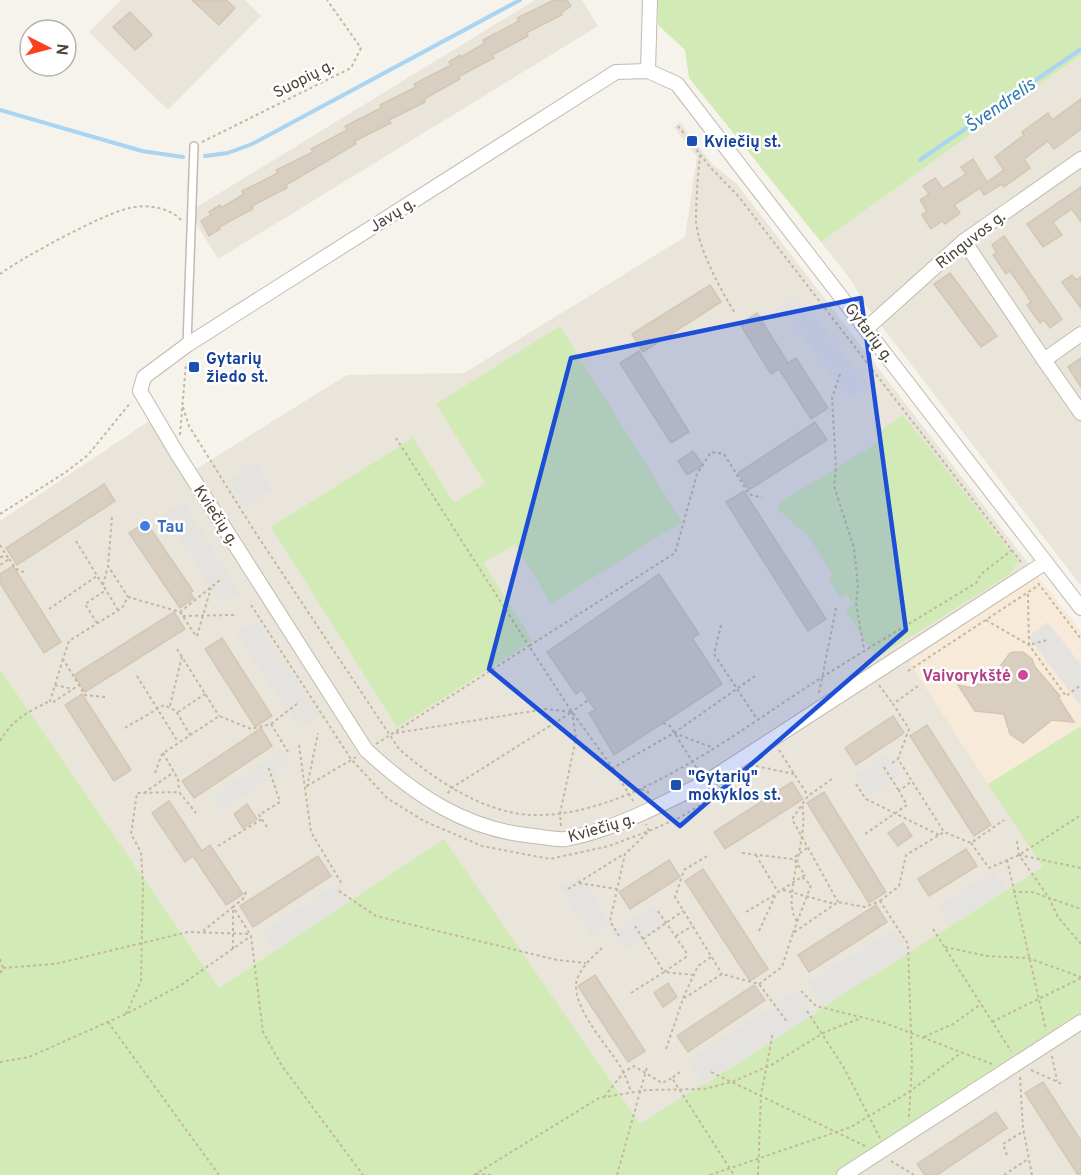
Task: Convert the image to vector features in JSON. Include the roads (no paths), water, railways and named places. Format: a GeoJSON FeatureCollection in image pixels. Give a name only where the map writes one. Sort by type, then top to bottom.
{"type":"FeatureCollection","features":[{"type":"Feature","properties":{"kind":"street"},"geometry":{"type":"LineString","coordinates":[[648,70],[650,0]]}},
{"type":"Feature","properties":{"kind":"street","name":"Gytarių g."},"geometry":{"type":"LineString","coordinates":[[648,70],[677,84],[1081,608]]}},
{"type":"Feature","properties":{"kind":"street","name":"Javų g."},"geometry":{"type":"LineString","coordinates":[[140,391],[144,377],[187,345],[616,72],[648,70]]}},
{"type":"Feature","properties":{"kind":"street","name":"Ringuvos g."},"geometry":{"type":"LineString","coordinates":[[867,328],[964,241],[1081,159]]}},
{"type":"Feature","properties":{"kind":"street"},"geometry":{"type":"LineString","coordinates":[[964,241],[1081,413]]}},
{"type":"Feature","properties":{"kind":"street"},"geometry":{"type":"LineString","coordinates":[[1044,360],[1081,334]]}},
{"type":"Feature","properties":{"kind":"street","name":"Kviečių g."},"geometry":{"type":"LineString","coordinates":[[140,391],[178,455],[366,750],[402,783],[443,809],[483,827],[515,835],[563,839],[642,815],[706,782],[1046,562]]}},
{"type":"Feature","properties":{"kind":"street"},"geometry":{"type":"LineString","coordinates":[[844,1175],[1081,1022]]}},
{"type":"Feature","properties":{"kind":"lane"},"geometry":{"type":"LineString","coordinates":[[187,345],[189,232],[194,146]]}},
{"type":"Feature","properties":{"kind":"waterway"},"geometry":{"type":"LineString","coordinates":[[205,156],[228,153],[252,144],[520,0]]}},
{"type":"Feature","properties":{"kind":"waterway","name":"Švendrelis"},"geometry":{"type":"LineString","coordinates":[[920,160],[1081,49]]}},
{"type":"Feature","properties":{"kind":"waterway"},"geometry":{"type":"LineString","coordinates":[[0,110],[142,151],[183,157]]}},
{"type":"Feature","properties":{"kind":"place","name":"Kviečių st."},"geometry":{"type":"Point","coordinates":[692,141]}},
{"type":"Feature","properties":{"kind":"place","name":"Gytarių žiedo st."},"geometry":{"type":"Point","coordinates":[194,367]}},
{"type":"Feature","properties":{"kind":"place","name":"Tau"},"geometry":{"type":"Point","coordinates":[145,526]}},
{"type":"Feature","properties":{"kind":"place","name":"Vaivorykštė"},"geometry":{"type":"Point","coordinates":[1023,675]}},
{"type":"Feature","properties":{"kind":"place","name":"\"Gytarių\" mokyklos st."},"geometry":{"type":"Point","coordinates":[676,785]}}]}
